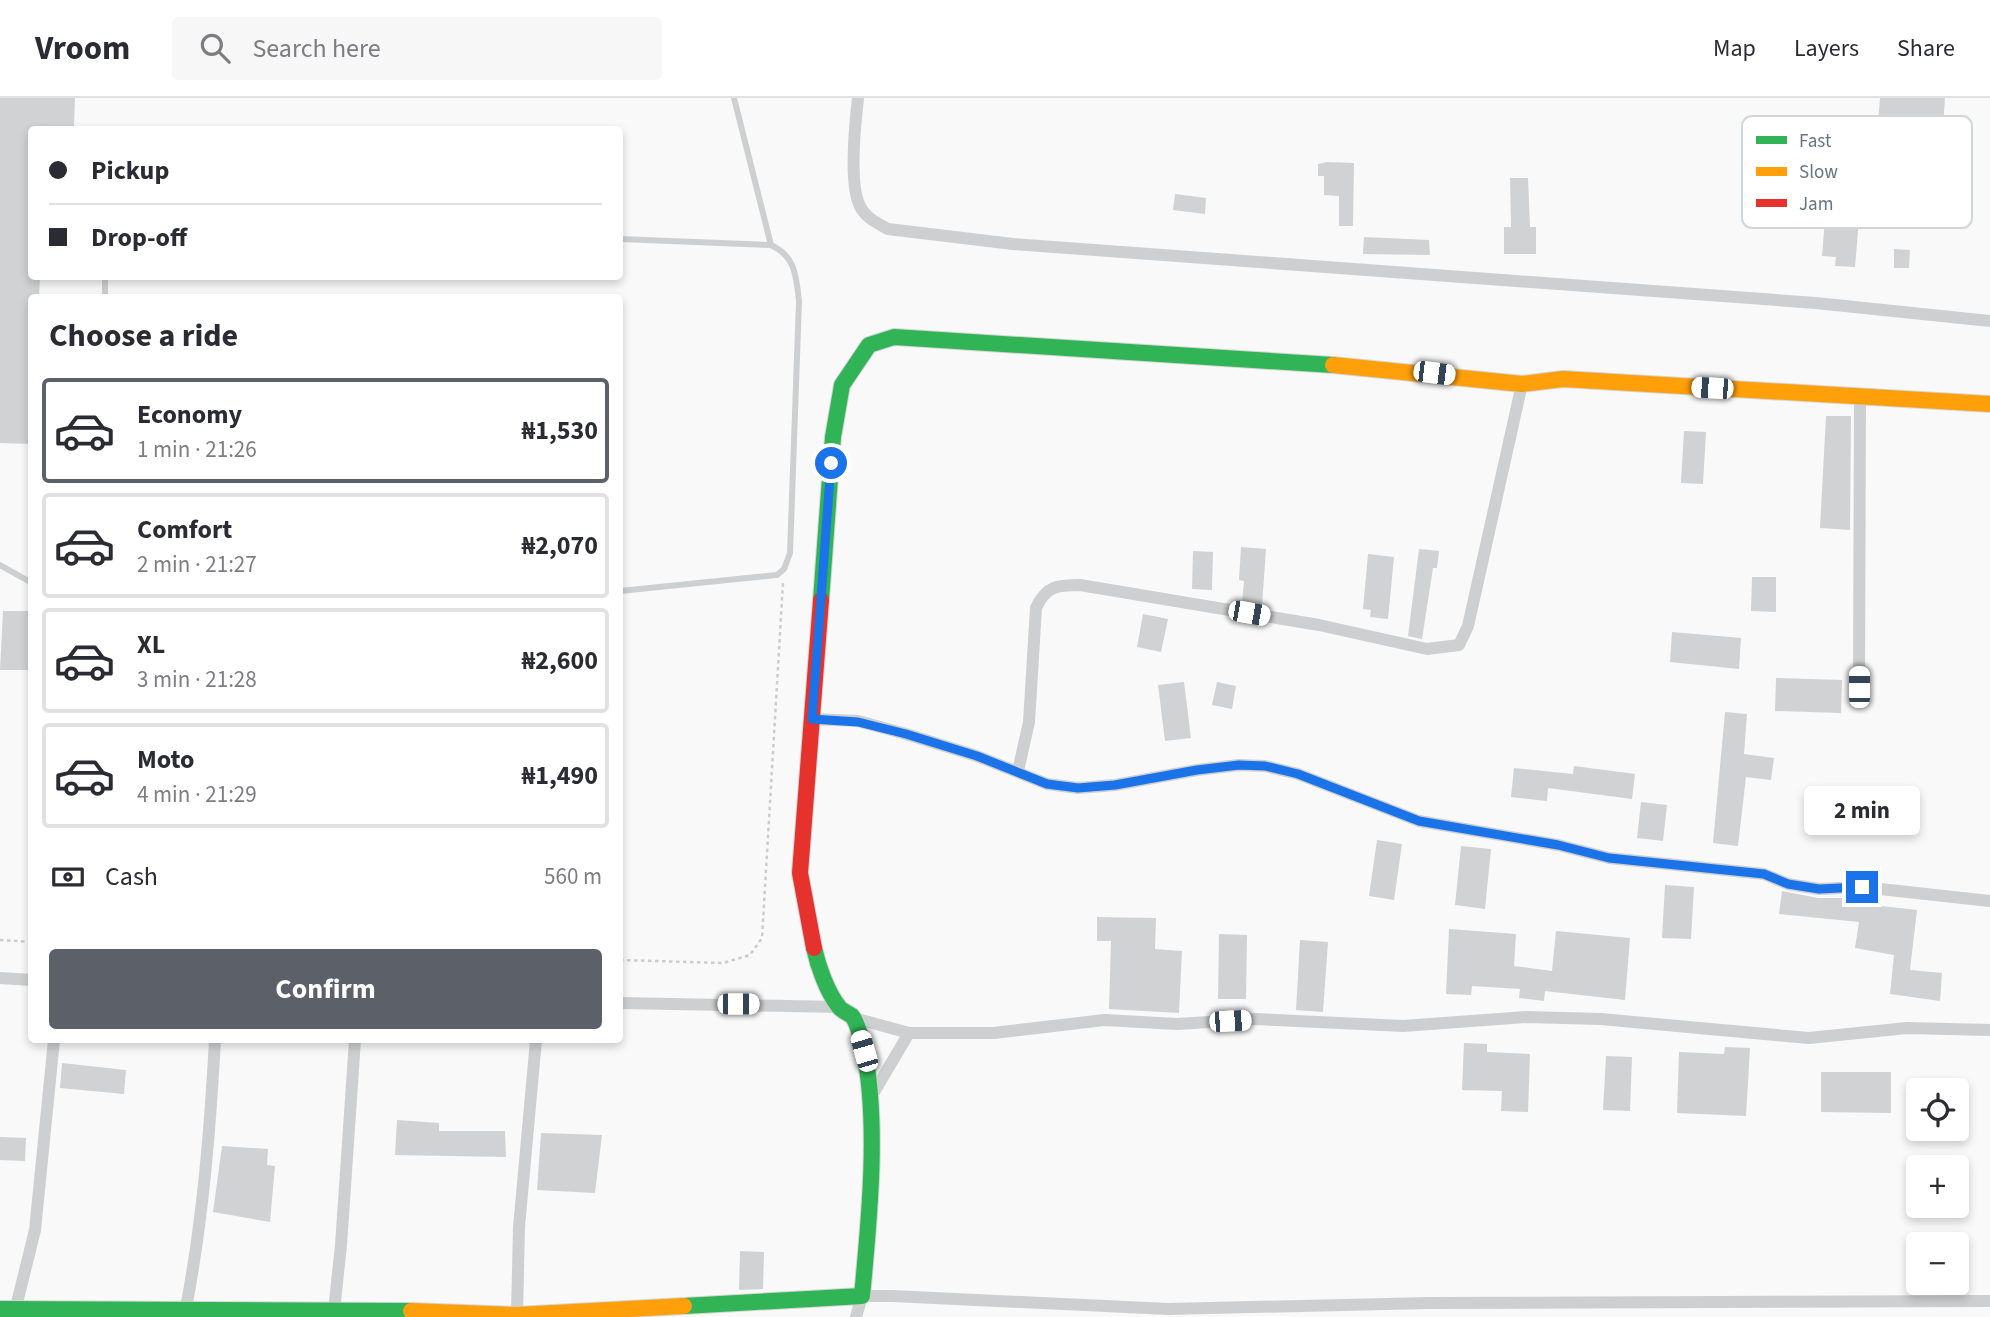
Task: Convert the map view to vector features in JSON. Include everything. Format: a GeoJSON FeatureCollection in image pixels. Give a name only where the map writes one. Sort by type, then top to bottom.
{"type":"FeatureCollection","features":[{"type":"Feature","properties":{"kind":"street"},"geometry":{"type":"LineString","coordinates":[[858,98],[855,181],[859,204],[871,221],[888,229],[1013,244],[1816,303],[1990,321]]}},
{"type":"Feature","properties":{"kind":"street"},"geometry":{"type":"LineString","coordinates":[[1990,404],[1563,379],[1522,384],[1434,373],[1156,352],[894,337],[877,340],[854,363],[842,385],[838,401],[800,873],[817,963],[839,1007],[854,1018],[909,1033],[994,1033],[1104,1020],[1177,1024],[1256,1019],[1403,1026],[1526,1017],[1601,1019],[1809,1038],[1907,1028],[1990,1030]]}},
{"type":"Feature","properties":{"kind":"street"},"geometry":{"type":"LineString","coordinates":[[1018,771],[1029,722],[1036,608],[1041,595],[1058,585],[1080,585],[1319,625],[1427,649],[1459,645],[1468,626],[1522,384]]}},
{"type":"Feature","properties":{"kind":"street"},"geometry":{"type":"LineString","coordinates":[[1859,687],[1860,396]]}},
{"type":"Feature","properties":{"kind":"street"},"geometry":{"type":"LineString","coordinates":[[812,719],[858,722],[906,734],[1018,771],[1047,784],[1078,788],[1239,765],[1265,766],[1298,774],[1419,821],[1558,845],[1609,858],[1764,874],[1788,884],[1819,889],[1862,887],[1990,901]]}},
{"type":"Feature","properties":{"kind":"street"},"geometry":{"type":"LineString","coordinates":[[0,978],[28,980]]}},
{"type":"Feature","properties":{"kind":"street"},"geometry":{"type":"LineString","coordinates":[[623,1003],[839,1007]]}},
{"type":"Feature","properties":{"kind":"street"},"geometry":{"type":"LineString","coordinates":[[854,1018],[864,1051],[870,1099],[869,1236],[862,1296],[856,1317]]}},
{"type":"Feature","properties":{"kind":"street"},"geometry":{"type":"LineString","coordinates":[[870,1099],[909,1033]]}},
{"type":"Feature","properties":{"kind":"street"},"geometry":{"type":"LineString","coordinates":[[54,1043],[36,1230],[8,1308],[186,1308],[517,1315],[862,1296],[1168,1309],[1429,1303],[1990,1301]]}},
{"type":"Feature","properties":{"kind":"street"},"geometry":{"type":"LineString","coordinates":[[186,1308],[201,1229],[211,1132],[215,1043]]}},
{"type":"Feature","properties":{"kind":"street"},"geometry":{"type":"LineString","coordinates":[[334,1311],[355,1043]]}},
{"type":"Feature","properties":{"kind":"street"},"geometry":{"type":"LineString","coordinates":[[517,1315],[520,1214],[537,1043]]}},
{"type":"Feature","properties":{"kind":"lane"},"geometry":{"type":"LineString","coordinates":[[734,98],[771,245]]}},
{"type":"Feature","properties":{"kind":"lane"},"geometry":{"type":"LineString","coordinates":[[623,239],[771,245],[782,250],[796,270],[799,301],[790,553],[784,569],[777,575],[623,592]]}},
{"type":"Feature","properties":{"kind":"lane"},"geometry":{"type":"LineString","coordinates":[[0,565],[28,581]]}},
{"type":"Feature","properties":{"kind":"path"},"geometry":{"type":"LineString","coordinates":[[623,960],[723,963],[750,955],[762,938],[784,569]]}},
{"type":"Feature","properties":{"kind":"path"},"geometry":{"type":"LineString","coordinates":[[0,940],[28,942]]}},
{"type":"Feature","properties":{"kind":"building"},"geometry":{"type":"Polygon","coordinates":[[[0,98],[75,98],[74,126],[28,126],[28,280],[40,280],[39,294],[28,294],[28,444],[0,443],[0,98]]]}},
{"type":"Feature","properties":{"kind":"building"},"geometry":{"type":"Polygon","coordinates":[[[1880,98],[1945,98],[1944,116],[1879,116],[1880,98]]]}},
{"type":"Feature","properties":{"kind":"building"},"geometry":{"type":"Polygon","coordinates":[[[1354,163],[1353,226],[1339,226],[1339,196],[1324,195],[1324,176],[1318,176],[1318,164],[1354,163]]]}},
{"type":"Feature","properties":{"kind":"building"},"geometry":{"type":"Polygon","coordinates":[[[1510,178],[1528,178],[1530,227],[1536,227],[1536,254],[1504,254],[1504,227],[1511,227],[1510,178]]]}},
{"type":"Feature","properties":{"kind":"building"},"geometry":{"type":"Polygon","coordinates":[[[1175,194],[1206,198],[1205,214],[1173,210],[1175,194]]]}},
{"type":"Feature","properties":{"kind":"building"},"geometry":{"type":"Polygon","coordinates":[[[1824,228],[1858,228],[1855,267],[1835,266],[1836,257],[1822,256],[1824,228]]]}},
{"type":"Feature","properties":{"kind":"building"},"geometry":{"type":"Polygon","coordinates":[[[1364,237],[1429,240],[1430,255],[1363,254],[1364,237]]]}},
{"type":"Feature","properties":{"kind":"building"},"geometry":{"type":"Polygon","coordinates":[[[1894,249],[1910,250],[1909,268],[1894,268],[1894,249]]]}},
{"type":"Feature","properties":{"kind":"building"},"geometry":{"type":"Polygon","coordinates":[[[1826,416],[1851,416],[1850,530],[1820,528],[1826,416]]]}},
{"type":"Feature","properties":{"kind":"building"},"geometry":{"type":"Polygon","coordinates":[[[1684,431],[1706,432],[1703,484],[1681,483],[1684,431]]]}},
{"type":"Feature","properties":{"kind":"building"},"geometry":{"type":"Polygon","coordinates":[[[1241,547],[1266,549],[1262,606],[1242,603],[1244,581],[1239,580],[1241,547]]]}},
{"type":"Feature","properties":{"kind":"building"},"geometry":{"type":"Polygon","coordinates":[[[1419,549],[1439,551],[1437,568],[1433,568],[1422,639],[1408,636],[1419,549]]]}},
{"type":"Feature","properties":{"kind":"building"},"geometry":{"type":"Polygon","coordinates":[[[1193,551],[1213,552],[1212,590],[1192,589],[1193,551]]]}},
{"type":"Feature","properties":{"kind":"building"},"geometry":{"type":"Polygon","coordinates":[[[1368,554],[1394,557],[1388,619],[1370,617],[1371,610],[1363,609],[1368,554]]]}},
{"type":"Feature","properties":{"kind":"building"},"geometry":{"type":"Polygon","coordinates":[[[1752,577],[1776,577],[1776,612],[1751,611],[1752,577]]]}},
{"type":"Feature","properties":{"kind":"building"},"geometry":{"type":"Polygon","coordinates":[[[3,611],[28,611],[28,670],[0,670],[3,611]]]}},
{"type":"Feature","properties":{"kind":"building"},"geometry":{"type":"Polygon","coordinates":[[[1143,614],[1168,619],[1161,652],[1137,647],[1143,614]]]}},
{"type":"Feature","properties":{"kind":"building"},"geometry":{"type":"Polygon","coordinates":[[[1672,632],[1741,638],[1739,669],[1670,662],[1672,632]]]}},
{"type":"Feature","properties":{"kind":"building"},"geometry":{"type":"Polygon","coordinates":[[[1776,678],[1842,680],[1841,713],[1775,711],[1776,678]]]}},
{"type":"Feature","properties":{"kind":"building"},"geometry":{"type":"Polygon","coordinates":[[[1184,682],[1191,738],[1165,741],[1158,685],[1184,682]]]}},
{"type":"Feature","properties":{"kind":"building"},"geometry":{"type":"Polygon","coordinates":[[[1217,682],[1236,686],[1232,709],[1212,705],[1217,682]]]}},
{"type":"Feature","properties":{"kind":"building"},"geometry":{"type":"Polygon","coordinates":[[[1725,712],[1747,714],[1744,754],[1774,758],[1771,780],[1746,777],[1738,846],[1713,843],[1725,712]]]}},
{"type":"Feature","properties":{"kind":"building"},"geometry":{"type":"Polygon","coordinates":[[[1574,766],[1635,774],[1632,799],[1548,788],[1547,801],[1511,797],[1514,768],[1573,774],[1574,766]]]}},
{"type":"Feature","properties":{"kind":"building"},"geometry":{"type":"Polygon","coordinates":[[[1641,802],[1667,805],[1663,841],[1637,838],[1641,802]]]}},
{"type":"Feature","properties":{"kind":"building"},"geometry":{"type":"Polygon","coordinates":[[[1377,840],[1402,844],[1394,900],[1369,896],[1377,840]]]}},
{"type":"Feature","properties":{"kind":"building"},"geometry":{"type":"Polygon","coordinates":[[[1461,846],[1491,849],[1485,909],[1455,905],[1461,846]]]}},
{"type":"Feature","properties":{"kind":"building"},"geometry":{"type":"Polygon","coordinates":[[[1665,885],[1694,887],[1691,939],[1662,938],[1665,885]]]}},
{"type":"Feature","properties":{"kind":"building"},"geometry":{"type":"Polygon","coordinates":[[[1782,891],[1818,898],[1882,898],[1881,906],[1917,910],[1910,970],[1942,973],[1940,1001],[1890,994],[1894,955],[1855,948],[1859,922],[1779,914],[1782,891]]]}},
{"type":"Feature","properties":{"kind":"building"},"geometry":{"type":"Polygon","coordinates":[[[1097,917],[1156,918],[1155,949],[1182,951],[1179,1013],[1109,1009],[1111,941],[1097,941],[1097,917]]]}},
{"type":"Feature","properties":{"kind":"building"},"geometry":{"type":"Polygon","coordinates":[[[1449,929],[1516,934],[1514,966],[1552,971],[1556,931],[1630,938],[1625,1000],[1545,991],[1544,1001],[1519,998],[1520,989],[1472,986],[1471,995],[1446,994],[1449,929]]]}},
{"type":"Feature","properties":{"kind":"building"},"geometry":{"type":"Polygon","coordinates":[[[1219,934],[1247,935],[1246,999],[1218,999],[1219,934]]]}},
{"type":"Feature","properties":{"kind":"building"},"geometry":{"type":"Polygon","coordinates":[[[1300,940],[1328,942],[1323,1012],[1296,1010],[1300,940]]]}},
{"type":"Feature","properties":{"kind":"building"},"geometry":{"type":"Polygon","coordinates":[[[1464,1043],[1487,1044],[1487,1052],[1530,1054],[1528,1112],[1501,1111],[1502,1091],[1462,1090],[1464,1043]]]}},
{"type":"Feature","properties":{"kind":"building"},"geometry":{"type":"Polygon","coordinates":[[[1725,1047],[1750,1048],[1746,1116],[1677,1113],[1679,1052],[1724,1054],[1725,1047]]]}},
{"type":"Feature","properties":{"kind":"building"},"geometry":{"type":"Polygon","coordinates":[[[1606,1056],[1632,1057],[1630,1111],[1603,1110],[1606,1056]]]}},
{"type":"Feature","properties":{"kind":"building"},"geometry":{"type":"Polygon","coordinates":[[[62,1063],[126,1070],[124,1094],[60,1088],[62,1063]]]}},
{"type":"Feature","properties":{"kind":"building"},"geometry":{"type":"Polygon","coordinates":[[[1821,1072],[1891,1072],[1891,1113],[1821,1112],[1821,1072]]]}},
{"type":"Feature","properties":{"kind":"building"},"geometry":{"type":"Polygon","coordinates":[[[397,1120],[439,1123],[439,1131],[505,1131],[506,1157],[395,1155],[397,1120]]]}},
{"type":"Feature","properties":{"kind":"building"},"geometry":{"type":"Polygon","coordinates":[[[541,1133],[602,1135],[595,1193],[537,1190],[541,1133]]]}},
{"type":"Feature","properties":{"kind":"building"},"geometry":{"type":"Polygon","coordinates":[[[0,1137],[26,1138],[25,1161],[0,1160],[0,1137]]]}},
{"type":"Feature","properties":{"kind":"building"},"geometry":{"type":"Polygon","coordinates":[[[222,1146],[268,1149],[267,1165],[275,1166],[270,1222],[213,1212],[222,1146]]]}},
{"type":"Feature","properties":{"kind":"building"},"geometry":{"type":"Polygon","coordinates":[[[740,1251],[764,1252],[763,1289],[739,1290],[740,1251]]]}},
{"type":"Feature","properties":{"kind":"traffic: fast"},"geometry":{"type":"LineString","coordinates":[[821,600],[833,437],[842,385],[869,345],[894,337],[1333,365]]}},
{"type":"Feature","properties":{"kind":"traffic: fast"},"geometry":{"type":"LineString","coordinates":[[684,1306],[862,1296],[871,1173],[869,1079],[856,1023],[852,1016],[839,1007],[831,994],[814,948]]}},
{"type":"Feature","properties":{"kind":"traffic: fast"},"geometry":{"type":"LineString","coordinates":[[0,1309],[411,1311]]}},
{"type":"Feature","properties":{"kind":"traffic: slow"},"geometry":{"type":"LineString","coordinates":[[1333,365],[1522,384],[1563,379],[1990,404]]}},
{"type":"Feature","properties":{"kind":"traffic: slow"},"geometry":{"type":"LineString","coordinates":[[411,1311],[517,1315],[684,1306]]}},
{"type":"Feature","properties":{"kind":"traffic: jam"},"geometry":{"type":"LineString","coordinates":[[814,948],[800,873],[821,600]]}},
{"type":"Feature","properties":{"kind":"route"},"geometry":{"type":"LineString","coordinates":[[831,463],[812,719],[858,722],[906,734],[977,756],[1047,784],[1078,788],[1115,785],[1197,770],[1239,765],[1265,766],[1298,774],[1384,810],[1419,821],[1558,845],[1609,858],[1764,874],[1788,884],[1819,889],[1862,887]]}}]}
